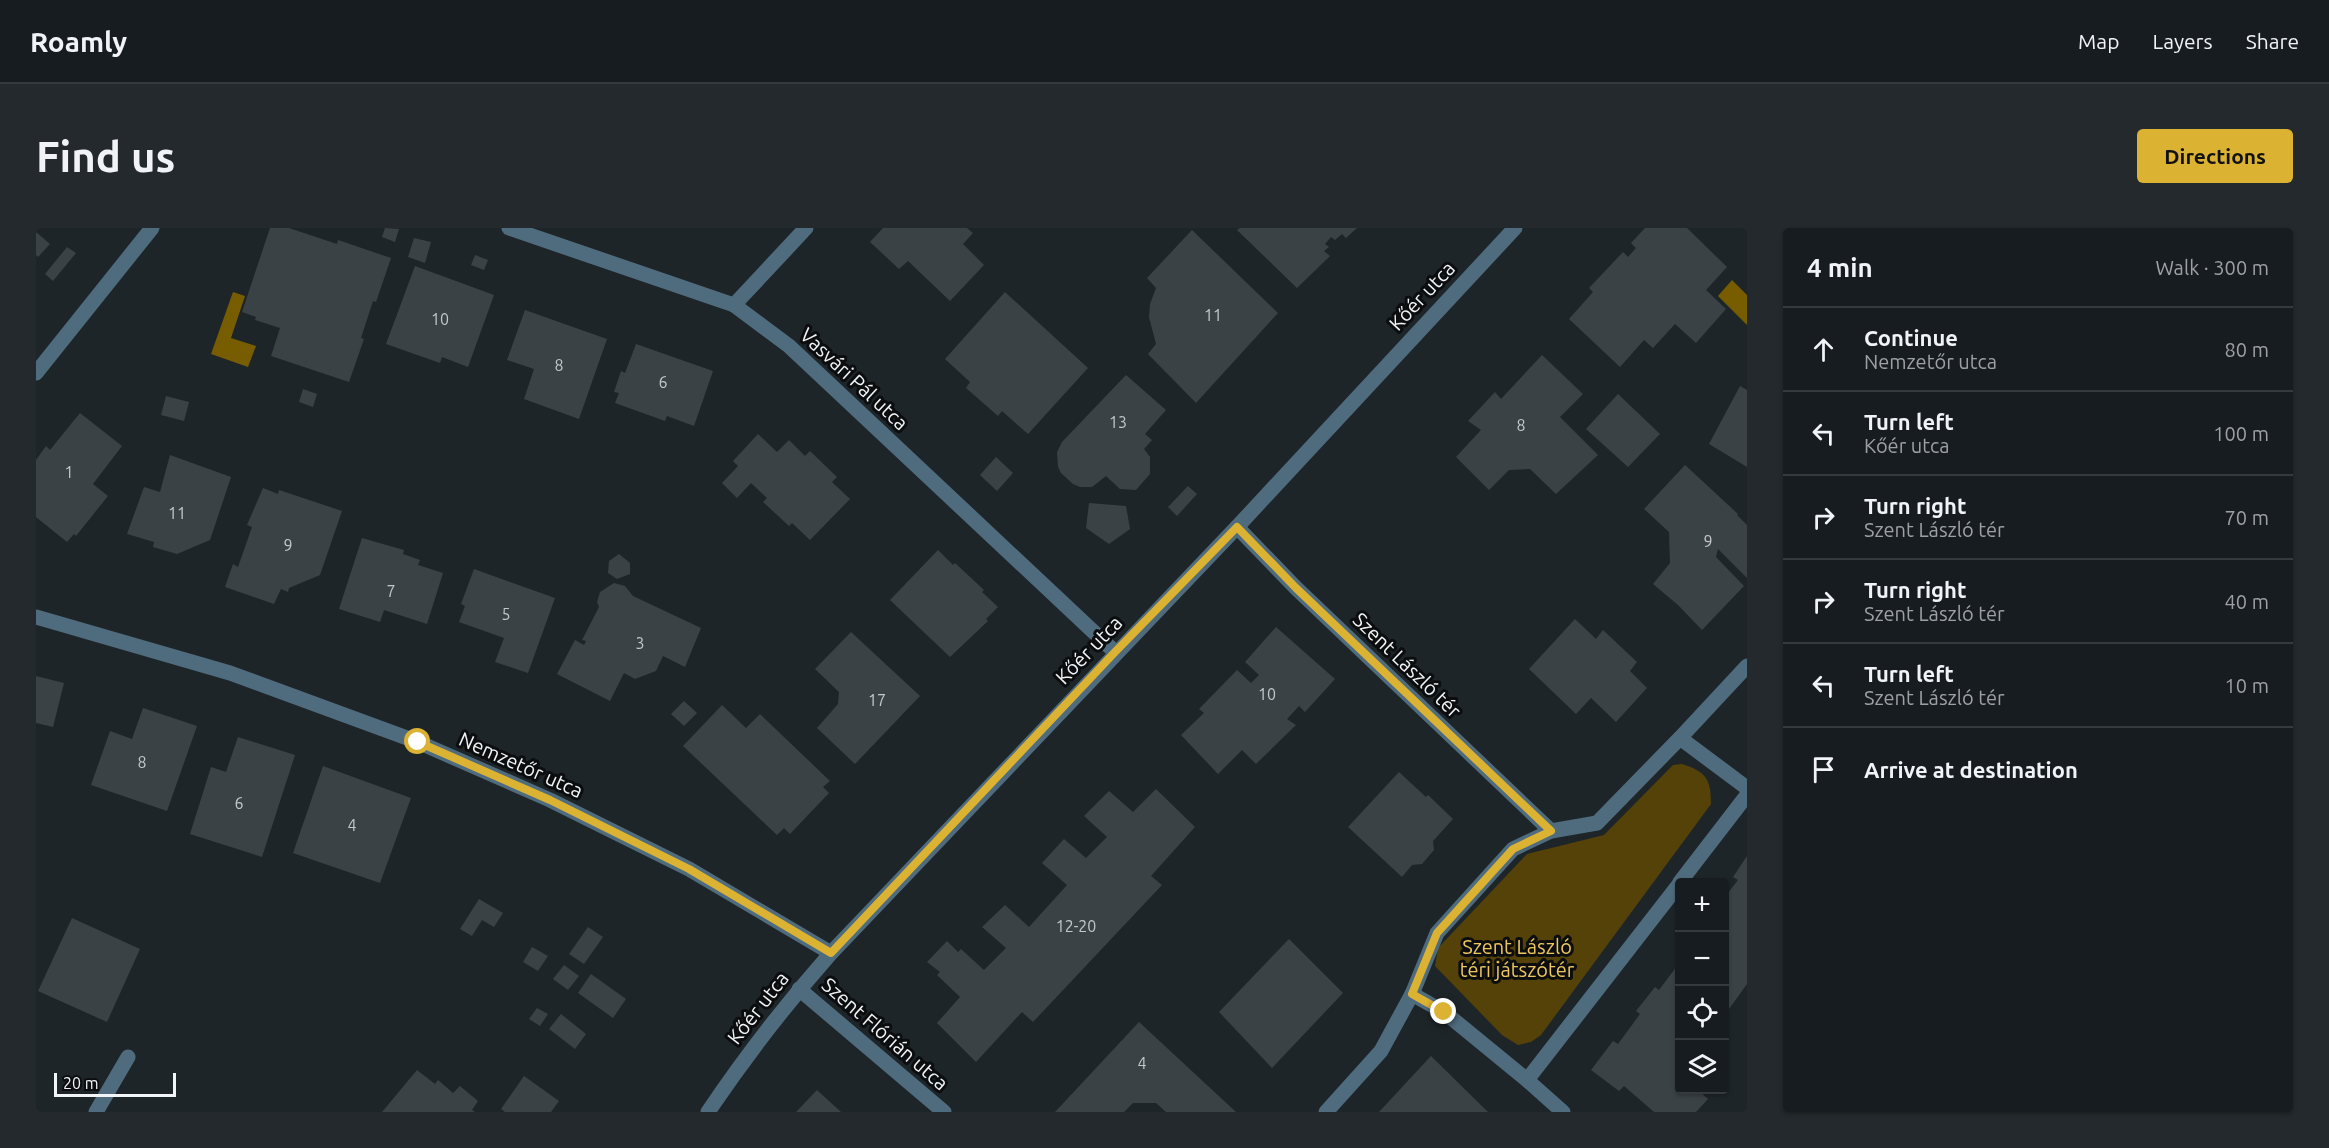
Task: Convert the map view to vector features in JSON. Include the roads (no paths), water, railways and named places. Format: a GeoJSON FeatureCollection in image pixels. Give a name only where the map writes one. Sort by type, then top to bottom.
{"type":"FeatureCollection","features":[{"type":"Feature","properties":{"kind":"street"},"geometry":{"type":"LineString","coordinates":[[36,373],[152,228]]}},
{"type":"Feature","properties":{"kind":"street","name":"Vasvári Pál utca"},"geometry":{"type":"LineString","coordinates":[[509,228],[734,305],[789,346],[1115,652]]}},
{"type":"Feature","properties":{"kind":"street"},"geometry":{"type":"LineString","coordinates":[[734,305],[806,228]]}},
{"type":"Feature","properties":{"kind":"street","name":"Kőér utca"},"geometry":{"type":"LineString","coordinates":[[708,1112],[730,1078],[831,953],[1115,652],[1237,527],[1515,228]]}},
{"type":"Feature","properties":{"kind":"street","name":"Szent László tér"},"geometry":{"type":"LineString","coordinates":[[1237,527],[1296,588],[1551,831]]}},
{"type":"Feature","properties":{"kind":"street","name":"Nemzetőr utca"},"geometry":{"type":"LineString","coordinates":[[36,617],[230,673],[418,742],[550,800],[689,869],[831,953]]}},
{"type":"Feature","properties":{"kind":"street"},"geometry":{"type":"LineString","coordinates":[[1326,1112],[1381,1051],[1412,994],[1437,933],[1513,849],[1551,831],[1597,823],[1747,666]]}},
{"type":"Feature","properties":{"kind":"street"},"geometry":{"type":"LineString","coordinates":[[1680,738],[1747,788]]}},
{"type":"Feature","properties":{"kind":"street"},"geometry":{"type":"LineString","coordinates":[[1684,878],[1747,795]]}},
{"type":"Feature","properties":{"kind":"street"},"geometry":{"type":"LineString","coordinates":[[1527,1080],[1675,889]]}},
{"type":"Feature","properties":{"kind":"street","name":"Szent Flórián utca"},"geometry":{"type":"LineString","coordinates":[[800,989],[944,1112]]}},
{"type":"Feature","properties":{"kind":"street"},"geometry":{"type":"LineString","coordinates":[[1412,994],[1444,1012],[1563,1112]]}},
{"type":"Feature","properties":{"kind":"street"},"geometry":{"type":"LineString","coordinates":[[96,1112],[128,1057]]}},
{"type":"Feature","properties":{"kind":"park label","name":"Szent László téri játszótér"},"geometry":{"type":"Point","coordinates":[1517,958]}}]}
